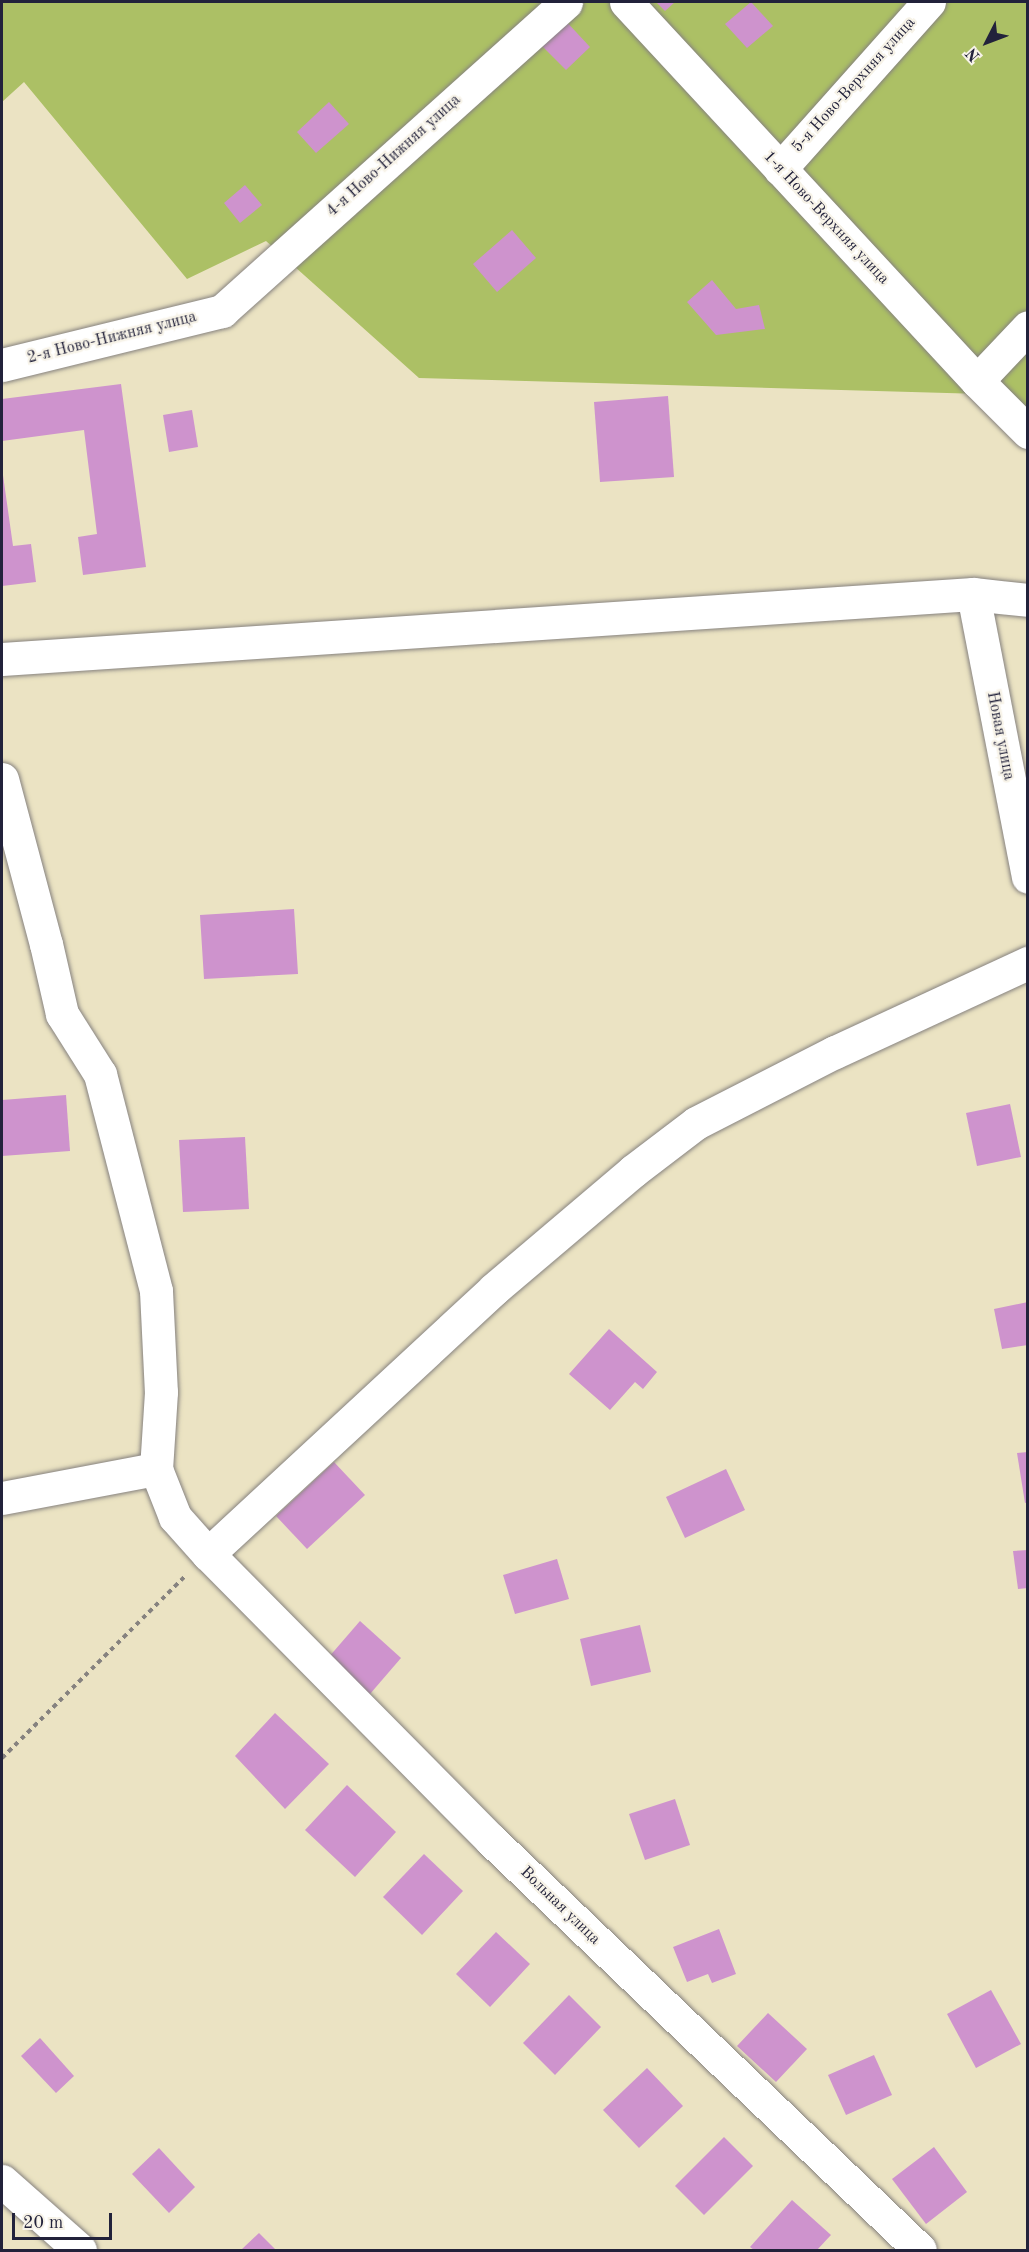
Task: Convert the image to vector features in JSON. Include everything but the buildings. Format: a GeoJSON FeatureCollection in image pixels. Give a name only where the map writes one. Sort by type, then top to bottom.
{"type":"FeatureCollection","features":[{"type":"Feature","properties":{"kind":"street","name":"4-я Ново-Нижняя улица"},"geometry":{"type":"LineString","coordinates":[[222,311],[566,2]]}},
{"type":"Feature","properties":{"kind":"street","name":"1-я Ново-Верхняя улица"},"geometry":{"type":"LineString","coordinates":[[626,2],[977,381],[1028,432]]}},
{"type":"Feature","properties":{"kind":"street","name":"5-я Ново-Верхняя улица"},"geometry":{"type":"LineString","coordinates":[[780,169],[929,2]]}},
{"type":"Feature","properties":{"kind":"street","name":"2-я Ново-Нижняя улица"},"geometry":{"type":"LineString","coordinates":[[2,365],[222,311]]}},
{"type":"Feature","properties":{"kind":"street"},"geometry":{"type":"LineString","coordinates":[[977,381],[1028,327]]}},
{"type":"Feature","properties":{"kind":"street"},"geometry":{"type":"LineString","coordinates":[[2,659],[973,594],[1028,600]]}},
{"type":"Feature","properties":{"kind":"street","name":"Новая улица"},"geometry":{"type":"LineString","coordinates":[[973,594],[1028,877]]}},
{"type":"Feature","properties":{"kind":"street"},"geometry":{"type":"LineString","coordinates":[[2,779],[46,944],[62,1014],[100,1074],[156,1291],[161,1392],[156,1469],[2,1498]]}},
{"type":"Feature","properties":{"kind":"street"},"geometry":{"type":"LineString","coordinates":[[208,1554],[494,1289],[633,1171],[696,1124],[835,1052],[1028,963]]}},
{"type":"Feature","properties":{"kind":"street","name":"Вольная улица"},"geometry":{"type":"LineString","coordinates":[[156,1469],[175,1517],[208,1554],[491,1840],[920,2250]]}},
{"type":"Feature","properties":{"kind":"street"},"geometry":{"type":"LineString","coordinates":[[2,2181],[80,2250]]}},
{"type":"Feature","properties":{"kind":"path"},"geometry":{"type":"LineString","coordinates":[[2,1758],[208,1554]]}},
{"type":"Feature","properties":{"kind":"green space"},"geometry":{"type":"Polygon","coordinates":[[[2,2],[1027,2],[1027,438],[982,394],[419,378],[266,241],[187,279],[24,82],[2,102],[2,2]]]}}]}
